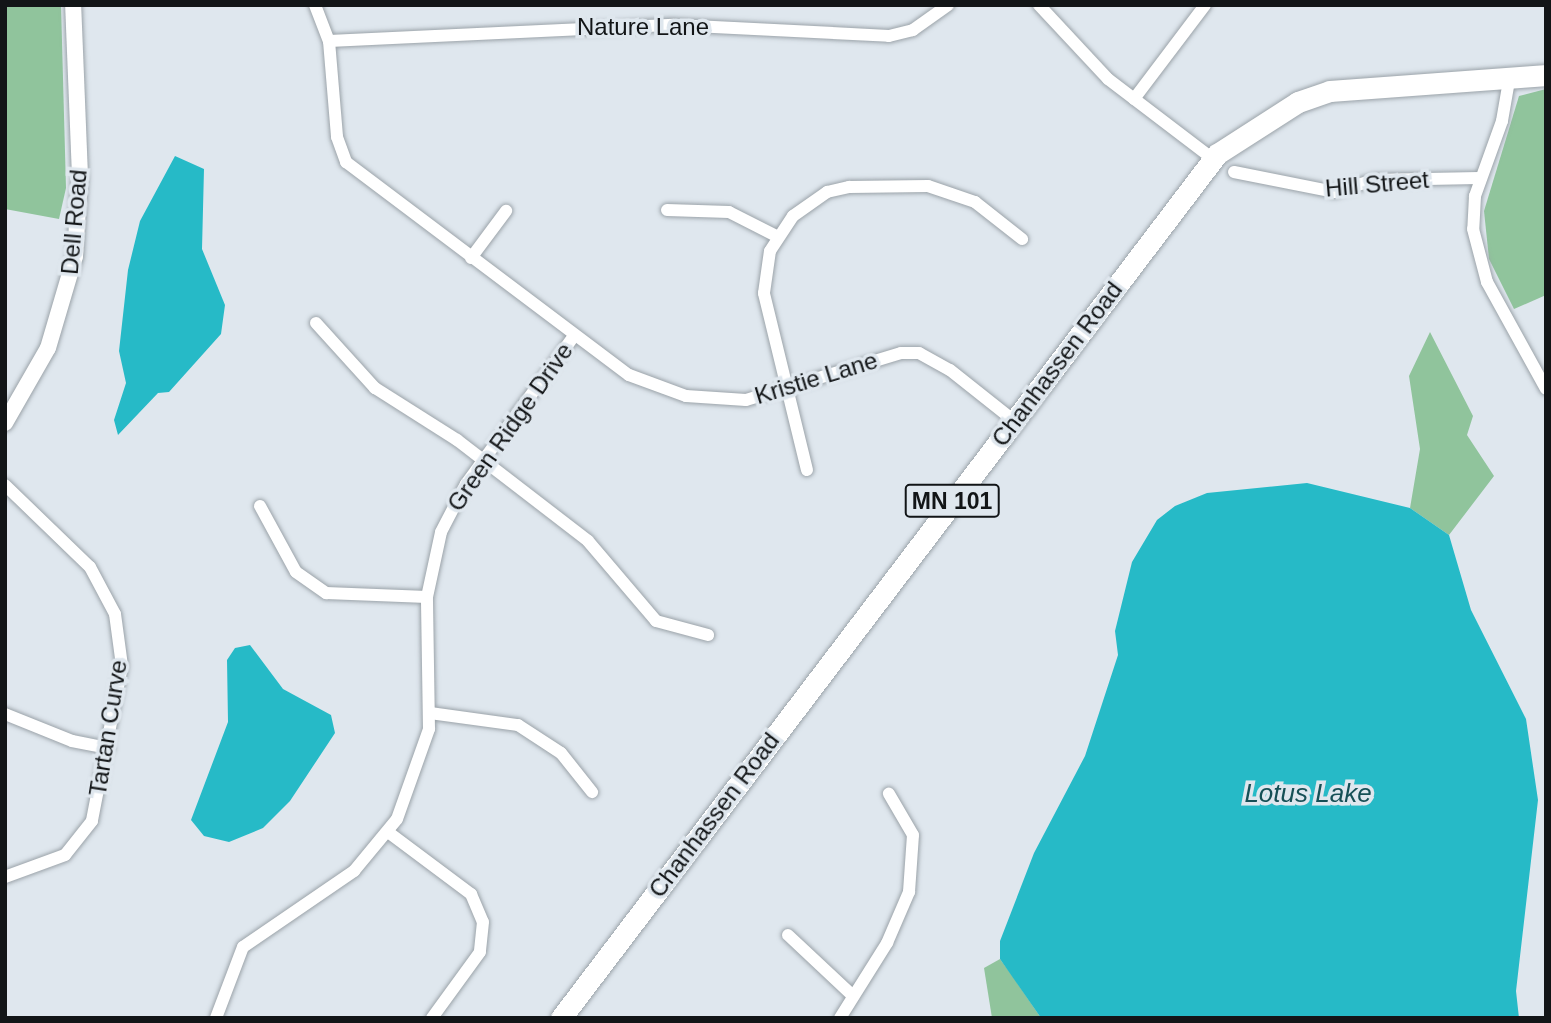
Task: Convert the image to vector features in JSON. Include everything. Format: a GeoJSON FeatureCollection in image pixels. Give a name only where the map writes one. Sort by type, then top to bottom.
{"type":"FeatureCollection","features":[{"type":"Feature","properties":{"kind":"main road","name":"Chanhassen Road"},"geometry":{"type":"LineString","coordinates":[[561,1018],[1213,159],[1297,102],[1331,91],[1510,75],[1546,75]]}},
{"type":"Feature","properties":{"kind":"street","name":"Dell Road"},"geometry":{"type":"LineString","coordinates":[[5,424],[48,348],[75,256],[80,176],[73,5]]}},
{"type":"Feature","properties":{"kind":"street","name":"Kristie Lane"},"geometry":{"type":"LineString","coordinates":[[315,5],[329,41],[337,137],[346,162],[573,336],[629,375],[686,396],[746,400],[787,392],[883,358],[919,354],[950,370],[1013,420]]}},
{"type":"Feature","properties":{"kind":"street","name":"Nature Lane"},"geometry":{"type":"LineString","coordinates":[[329,41],[674,25],[889,36],[913,30],[948,5]]}},
{"type":"Feature","properties":{"kind":"street"},"geometry":{"type":"LineString","coordinates":[[1039,5],[1134,99],[1213,159]]}},
{"type":"Feature","properties":{"kind":"street"},"geometry":{"type":"LineString","coordinates":[[1134,99],[1205,5]]}},
{"type":"Feature","properties":{"kind":"street"},"geometry":{"type":"LineString","coordinates":[[1510,75],[1502,121],[1479,178],[1477,258],[1546,389]]}},
{"type":"Feature","properties":{"kind":"street","name":"Hill Street"},"geometry":{"type":"LineString","coordinates":[[1234,172],[1334,192],[1374,180],[1479,178]]}},
{"type":"Feature","properties":{"kind":"street"},"geometry":{"type":"LineString","coordinates":[[807,470],[764,293],[778,237],[809,202],[869,185],[945,189],[1022,239]]}},
{"type":"Feature","properties":{"kind":"street"},"geometry":{"type":"LineString","coordinates":[[471,258],[506,211]]}},
{"type":"Feature","properties":{"kind":"street"},"geometry":{"type":"LineString","coordinates":[[667,211],[729,212],[778,237]]}},
{"type":"Feature","properties":{"kind":"street"},"geometry":{"type":"LineString","coordinates":[[316,323],[375,388],[483,459],[588,541],[656,621],[708,635]]}},
{"type":"Feature","properties":{"kind":"street","name":"Green Ridge Drive"},"geometry":{"type":"LineString","coordinates":[[216,1018],[243,947],[328,892],[388,832],[424,757],[430,713],[427,597],[441,532],[483,459],[573,336]]}},
{"type":"Feature","properties":{"kind":"street","name":"Tartan Curve"},"geometry":{"type":"LineString","coordinates":[[5,485],[90,567],[114,614],[122,666],[99,801],[80,839],[46,865],[5,877]]}},
{"type":"Feature","properties":{"kind":"street"},"geometry":{"type":"LineString","coordinates":[[260,506],[296,572],[326,593],[427,597]]}},
{"type":"Feature","properties":{"kind":"street"},"geometry":{"type":"LineString","coordinates":[[430,713],[518,725],[561,753],[592,792]]}},
{"type":"Feature","properties":{"kind":"street"},"geometry":{"type":"LineString","coordinates":[[5,714],[72,741],[108,748]]}},
{"type":"Feature","properties":{"kind":"street"},"geometry":{"type":"LineString","coordinates":[[840,1018],[887,943],[909,892],[913,835],[890,794]]}},
{"type":"Feature","properties":{"kind":"street"},"geometry":{"type":"LineString","coordinates":[[388,832],[471,894],[483,922],[480,952],[432,1018]]}},
{"type":"Feature","properties":{"kind":"street"},"geometry":{"type":"LineString","coordinates":[[788,935],[852,995]]}},
{"type":"Feature","properties":{"kind":"green space"},"geometry":{"type":"Polygon","coordinates":[[[5,5],[61,5],[66,188],[59,219],[5,209],[5,5]]]}},
{"type":"Feature","properties":{"kind":"green space"},"geometry":{"type":"Polygon","coordinates":[[[1546,89],[1546,295],[1514,309],[1489,259],[1484,211],[1519,96],[1546,89]]]}},
{"type":"Feature","properties":{"kind":"green space"},"geometry":{"type":"Polygon","coordinates":[[[1430,332],[1473,416],[1467,435],[1494,476],[1449,535],[1410,508],[1420,449],[1409,376],[1430,332]]]}},
{"type":"Feature","properties":{"kind":"green space"},"geometry":{"type":"Polygon","coordinates":[[[1000,959],[1041,1018],[992,1018],[984,968],[1000,959]]]}},
{"type":"Feature","properties":{"kind":"water"},"geometry":{"type":"Polygon","coordinates":[[[175,156],[204,169],[202,249],[225,305],[221,334],[169,392],[158,393],[118,435],[114,420],[126,383],[119,351],[128,270],[140,221],[175,156]]]}},
{"type":"Feature","properties":{"kind":"water","name":"Lotus Lake"},"geometry":{"type":"Polygon","coordinates":[[[1307,483],[1410,508],[1449,535],[1471,610],[1526,719],[1538,800],[1516,991],[1519,1018],[1041,1018],[1000,959],[1000,941],[1034,853],[1085,756],[1118,655],[1115,631],[1132,562],[1157,520],[1175,506],[1207,493],[1307,483]]]}},
{"type":"Feature","properties":{"kind":"water"},"geometry":{"type":"Polygon","coordinates":[[[250,645],[283,689],[331,715],[335,733],[290,801],[263,828],[229,842],[204,836],[191,820],[228,722],[227,660],[235,648],[250,645]]]}}]}
